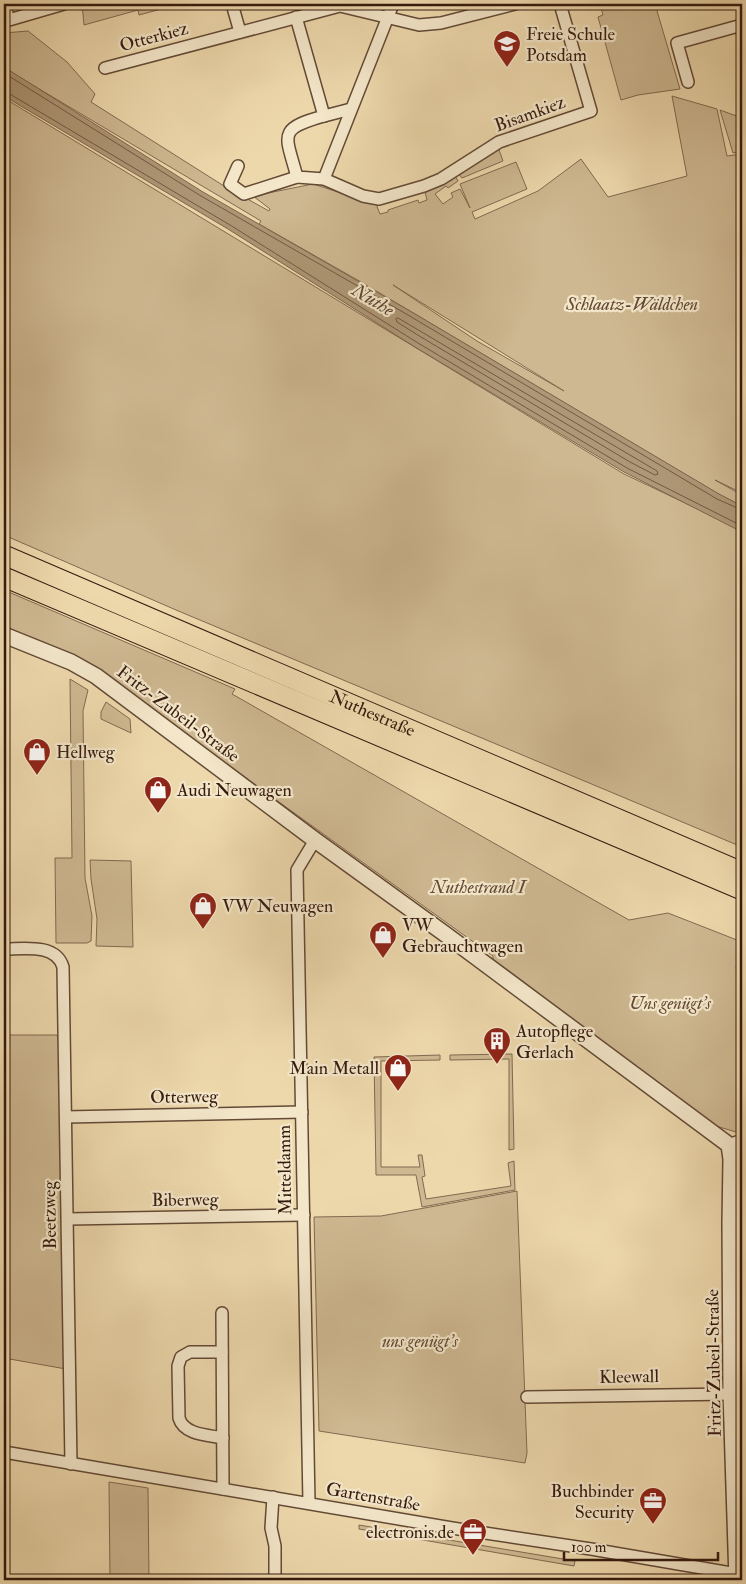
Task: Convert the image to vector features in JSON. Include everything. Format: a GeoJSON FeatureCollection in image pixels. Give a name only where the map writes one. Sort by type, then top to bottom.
{"type":"FeatureCollection","features":[{"type":"Feature","properties":{"kind":"highway","name":"Nuthestraße"},"geometry":{"type":"LineString","coordinates":[[4,555],[742,872]]}},
{"type":"Feature","properties":{"kind":"highway","name":"Nuthestraße"},"geometry":{"type":"LineString","coordinates":[[4,577],[742,890]]}},
{"type":"Feature","properties":{"kind":"street"},"geometry":{"type":"LineString","coordinates":[[4,4],[9,20],[64,4]]}},
{"type":"Feature","properties":{"kind":"street"},"geometry":{"type":"LineString","coordinates":[[232,4],[240,32]]}},
{"type":"Feature","properties":{"kind":"street"},"geometry":{"type":"LineString","coordinates":[[324,179],[393,4]]}},
{"type":"Feature","properties":{"kind":"street"},"geometry":{"type":"LineString","coordinates":[[388,16],[419,25],[441,23],[515,4]]}},
{"type":"Feature","properties":{"kind":"street","name":"Bisamkiez"},"geometry":{"type":"LineString","coordinates":[[238,166],[230,184],[244,194],[297,178],[324,179],[363,196],[379,199],[424,186],[441,178],[499,142],[592,111],[560,4]]}},
{"type":"Feature","properties":{"kind":"street","name":"Otterkiez"},"geometry":{"type":"LineString","coordinates":[[106,68],[340,6],[388,16]]}},
{"type":"Feature","properties":{"kind":"street"},"geometry":{"type":"LineString","coordinates":[[296,17],[324,116]]}},
{"type":"Feature","properties":{"kind":"street"},"geometry":{"type":"LineString","coordinates":[[688,82],[678,43],[742,25]]}},
{"type":"Feature","properties":{"kind":"street"},"geometry":{"type":"LineString","coordinates":[[297,178],[287,140],[291,130],[300,124],[351,108]]}},
{"type":"Feature","properties":{"kind":"street","name":"Fritz-Zubeil-Straße"},"geometry":{"type":"LineString","coordinates":[[4,635],[71,662],[96,676],[315,840],[736,1142],[731,1160],[730,1223],[732,1394],[739,1470],[737,1577]]}},
{"type":"Feature","properties":{"kind":"street","name":"Mitteldamm"},"geometry":{"type":"LineString","coordinates":[[309,1503],[297,870],[315,840]]}},
{"type":"Feature","properties":{"kind":"street","name":"Beetzweg"},"geometry":{"type":"LineString","coordinates":[[4,948],[48,951],[59,958],[63,966],[71,1464]]}},
{"type":"Feature","properties":{"kind":"street","name":"Otterweg"},"geometry":{"type":"LineString","coordinates":[[66,1117],[302,1112]]}},
{"type":"Feature","properties":{"kind":"street","name":"Biberweg"},"geometry":{"type":"LineString","coordinates":[[68,1219],[304,1215]]}},
{"type":"Feature","properties":{"kind":"street"},"geometry":{"type":"LineString","coordinates":[[222,1313],[224,1489]]}},
{"type":"Feature","properties":{"kind":"street"},"geometry":{"type":"LineString","coordinates":[[222,1352],[190,1352],[181,1356],[178,1366],[179,1418],[181,1424],[188,1430],[223,1438]]}},
{"type":"Feature","properties":{"kind":"street","name":"Kleewall"},"geometry":{"type":"LineString","coordinates":[[527,1397],[732,1394]]}},
{"type":"Feature","properties":{"kind":"street","name":"Gartenstraße"},"geometry":{"type":"LineString","coordinates":[[4,1452],[737,1577]]}},
{"type":"Feature","properties":{"kind":"street"},"geometry":{"type":"LineString","coordinates":[[273,1497],[272,1528],[276,1546],[275,1580]]}},
{"type":"Feature","properties":{"kind":"green space"},"geometry":{"type":"Polygon","coordinates":[[[82,4],[180,4],[139,15],[138,10],[84,25],[82,4]]]}},
{"type":"Feature","properties":{"kind":"green space"},"geometry":{"type":"Polygon","coordinates":[[[600,4],[655,4],[680,89],[638,95],[621,100],[598,17],[603,15],[600,4]]]}},
{"type":"Feature","properties":{"kind":"green space","name":"Schlaatz-Wäldchen"},"geometry":{"type":"Polygon","coordinates":[[[28,31],[67,62],[95,94],[91,102],[224,186],[269,211],[270,209],[253,196],[313,184],[376,204],[380,214],[418,200],[419,203],[427,200],[425,192],[454,174],[458,181],[448,188],[446,186],[435,194],[443,204],[453,197],[451,193],[460,189],[470,208],[460,184],[516,162],[527,189],[472,212],[475,219],[538,191],[581,159],[608,197],[687,176],[672,96],[717,109],[727,156],[742,154],[742,493],[715,480],[742,495],[742,506],[720,495],[361,282],[259,224],[261,221],[4,68],[4,33],[28,31]],[[393,285],[477,341],[564,391],[393,285]]]}},
{"type":"Feature","properties":{"kind":"green space"},"geometry":{"type":"Polygon","coordinates":[[[4,98],[624,474],[742,530],[742,847],[176,610],[4,535],[4,98]]]}},
{"type":"Feature","properties":{"kind":"green space"},"geometry":{"type":"Polygon","coordinates":[[[720,110],[742,118],[742,151],[733,153],[720,110]]]}},
{"type":"Feature","properties":{"kind":"green space"},"geometry":{"type":"Polygon","coordinates":[[[498,147],[503,161],[462,178],[457,172],[498,147]]]}},
{"type":"Feature","properties":{"kind":"green space"},"geometry":{"type":"Polygon","coordinates":[[[4,590],[235,689],[232,694],[629,920],[668,913],[742,942],[736,968],[742,970],[742,1108],[736,1132],[716,1126],[493,964],[493,956],[144,705],[97,667],[4,627],[4,590]]]}},
{"type":"Feature","properties":{"kind":"green space"},"geometry":{"type":"Polygon","coordinates":[[[70,679],[88,690],[83,711],[85,878],[92,916],[91,941],[87,943],[56,943],[55,858],[72,858],[70,679]]]}},
{"type":"Feature","properties":{"kind":"green space"},"geometry":{"type":"Polygon","coordinates":[[[106,702],[130,719],[131,733],[101,719],[101,712],[106,702]]]}},
{"type":"Feature","properties":{"kind":"green space"},"geometry":{"type":"Polygon","coordinates":[[[90,860],[131,861],[133,947],[96,946],[97,919],[90,860]]]}},
{"type":"Feature","properties":{"kind":"green space"},"geometry":{"type":"Polygon","coordinates":[[[4,1035],[57,1035],[60,1050],[66,1369],[4,1358],[4,1035]]]}},
{"type":"Feature","properties":{"kind":"green space"},"geometry":{"type":"Polygon","coordinates":[[[512,1054],[514,1149],[509,1150],[509,1059],[450,1060],[450,1055],[512,1054]]]}},
{"type":"Feature","properties":{"kind":"green space"},"geometry":{"type":"Polygon","coordinates":[[[440,1055],[440,1060],[381,1061],[381,1167],[420,1167],[418,1155],[422,1155],[425,1176],[422,1177],[426,1199],[511,1186],[508,1163],[514,1161],[515,1190],[422,1207],[416,1175],[376,1175],[374,1057],[440,1055]]]}},
{"type":"Feature","properties":{"kind":"green space","name":"uns genügt's"},"geometry":{"type":"Polygon","coordinates":[[[517,1191],[527,1453],[525,1463],[319,1431],[314,1217],[381,1216],[517,1191]]]}},
{"type":"Feature","properties":{"kind":"green space"},"geometry":{"type":"Polygon","coordinates":[[[109,1482],[148,1488],[149,1580],[110,1580],[109,1482]]]}},
{"type":"Feature","properties":{"kind":"green space"},"geometry":{"type":"Polygon","coordinates":[[[359,1525],[575,1561],[574,1566],[359,1529],[359,1525]]]}},
{"type":"Feature","properties":{"kind":"water","name":"Nuthe"},"geometry":{"type":"Polygon","coordinates":[[[4,67],[203,192],[742,506],[742,532],[624,472],[415,347],[228,229],[4,96],[4,67]]]}},
{"type":"Feature","properties":{"kind":"place","name":"Freie Schule Potsdam"},"geometry":{"type":"Point","coordinates":[507,68]}},
{"type":"Feature","properties":{"kind":"place","name":"Hellweg"},"geometry":{"type":"Point","coordinates":[37,776]}},
{"type":"Feature","properties":{"kind":"place","name":"Audi Neuwagen"},"geometry":{"type":"Point","coordinates":[158,814]}},
{"type":"Feature","properties":{"kind":"place","name":"VW Neuwagen"},"geometry":{"type":"Point","coordinates":[203,930]}},
{"type":"Feature","properties":{"kind":"place","name":"VW Gebrauchtwagen"},"geometry":{"type":"Point","coordinates":[383,959]}},
{"type":"Feature","properties":{"kind":"place","name":"Autopflege Gerlach"},"geometry":{"type":"Point","coordinates":[497,1065]}},
{"type":"Feature","properties":{"kind":"place","name":"Main Metall"},"geometry":{"type":"Point","coordinates":[398,1092]}},
{"type":"Feature","properties":{"kind":"place","name":"Buchbinder Security"},"geometry":{"type":"Point","coordinates":[653,1525]}},
{"type":"Feature","properties":{"kind":"place","name":"electronis.de"},"geometry":{"type":"Point","coordinates":[473,1556]}},
{"type":"Feature","properties":{"kind":"park label","name":"Nuthestrand I"},"geometry":{"type":"Point","coordinates":[478,887]}},
{"type":"Feature","properties":{"kind":"park label","name":"Uns genügt’s"},"geometry":{"type":"Point","coordinates":[670,1003]}}]}
